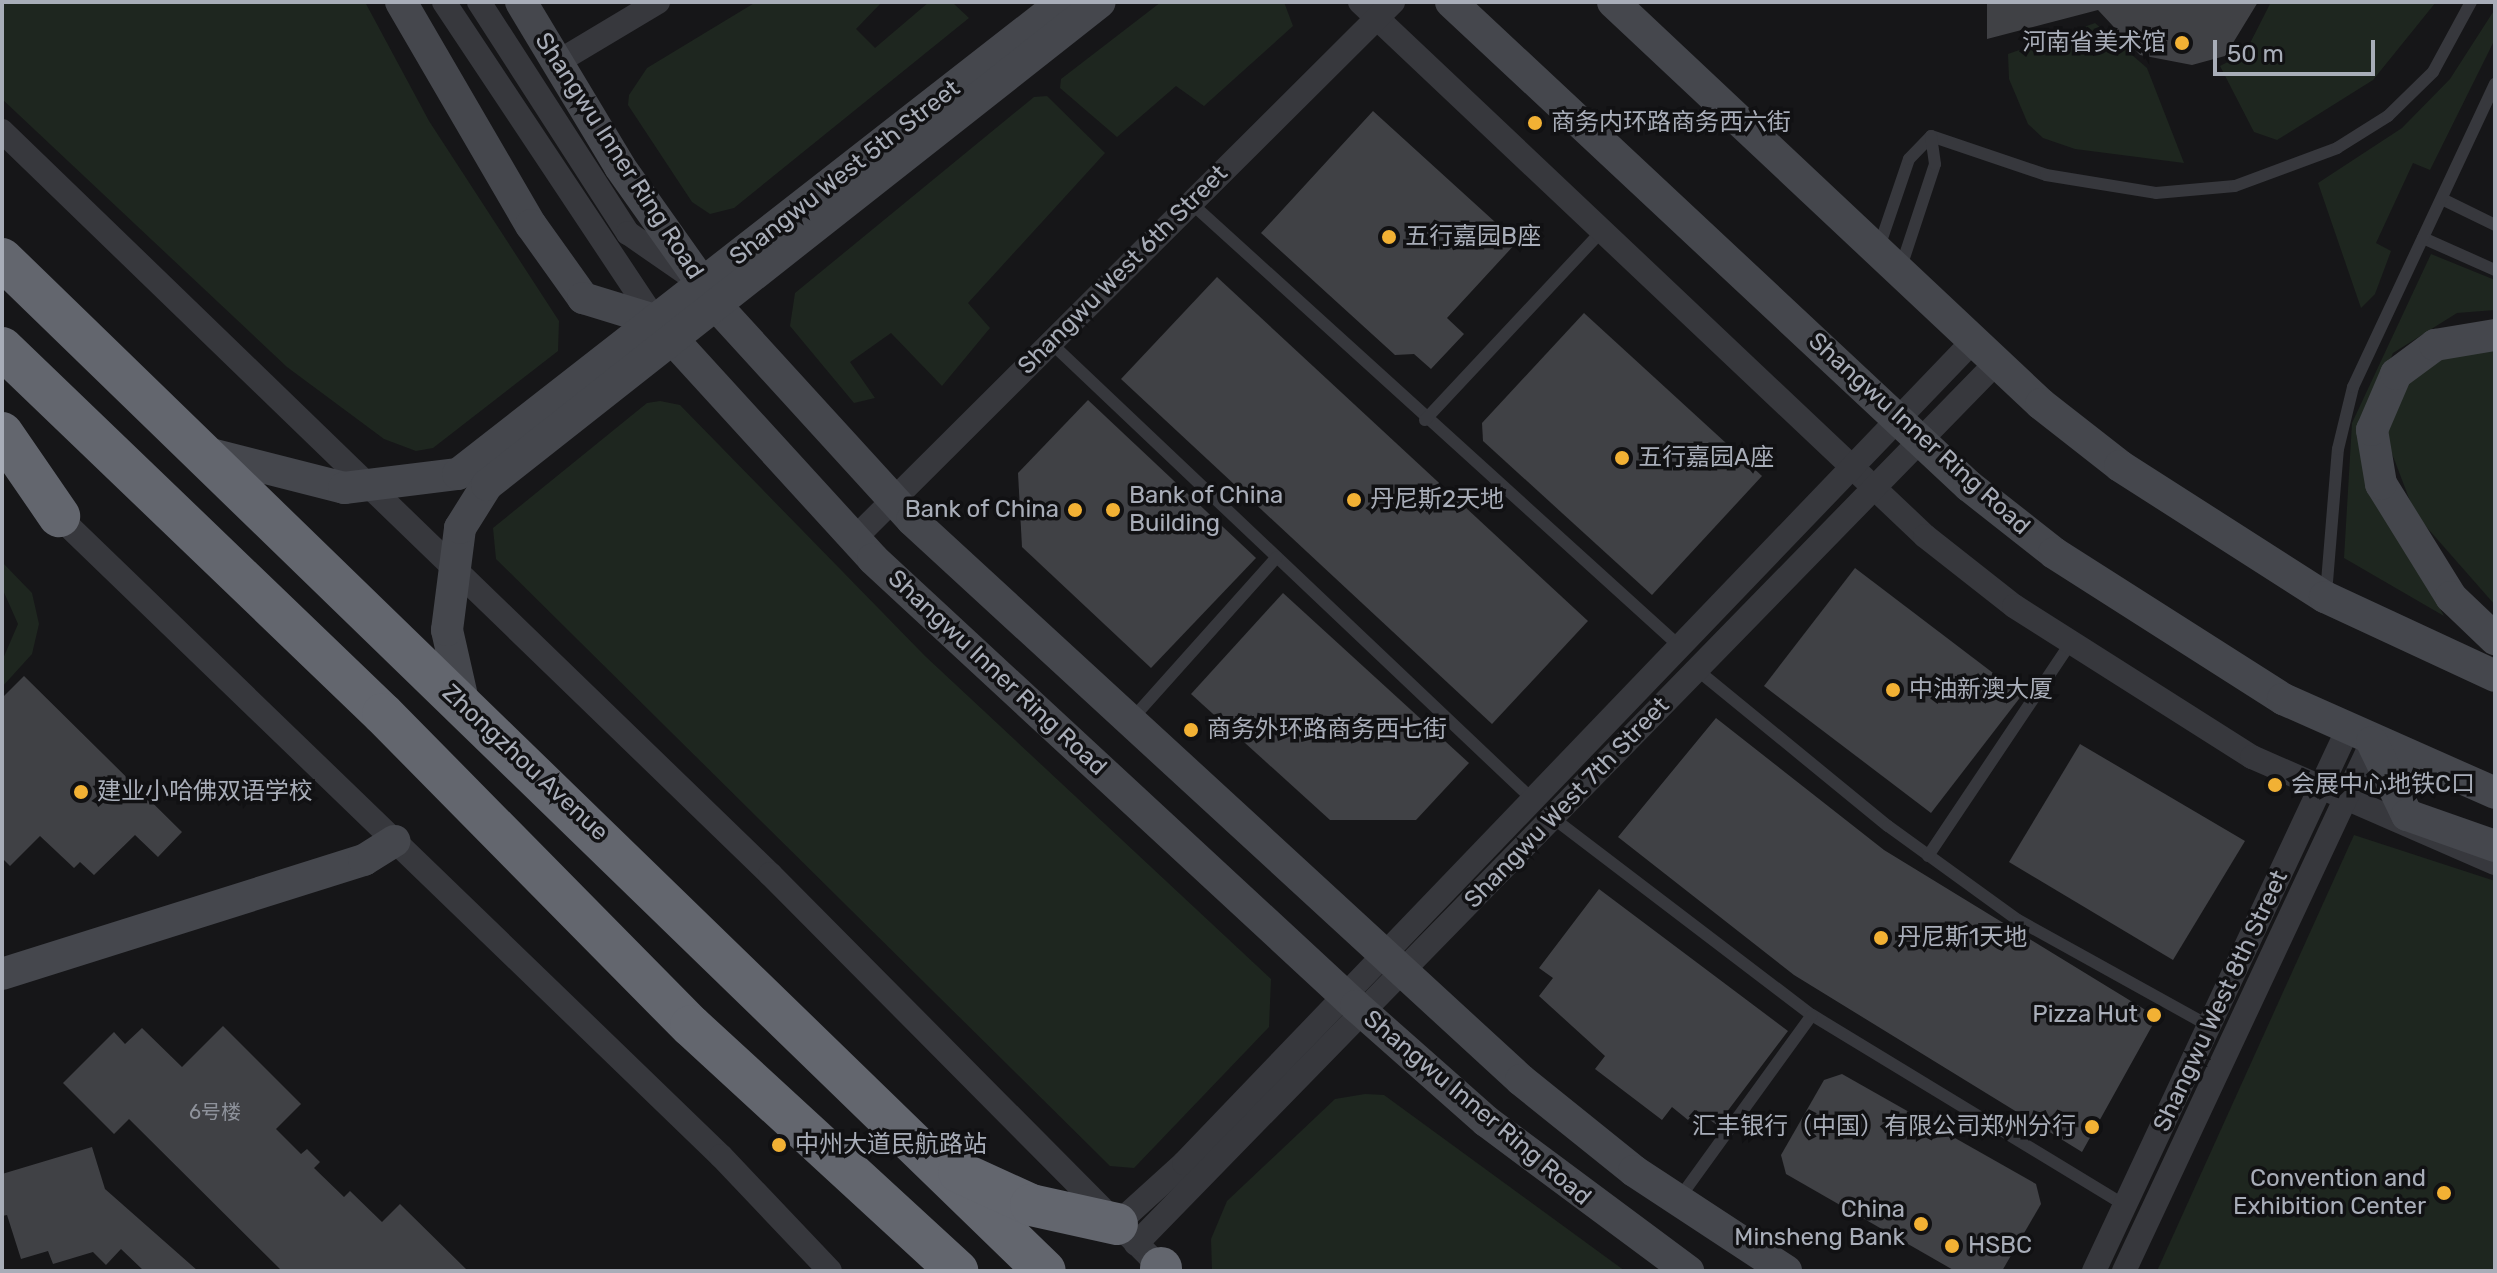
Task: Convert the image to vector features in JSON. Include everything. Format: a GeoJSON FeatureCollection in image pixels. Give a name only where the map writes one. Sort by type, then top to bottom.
{"type":"FeatureCollection","features":[{"type":"Feature","properties":{"kind":"highway","name":"Zhongzhou Avenue"},"geometry":{"type":"LineString","coordinates":[[2,259],[1045,1271]]}},
{"type":"Feature","properties":{"kind":"highway"},"geometry":{"type":"LineString","coordinates":[[2,348],[383,714],[691,1026],[957,1271]]}},
{"type":"Feature","properties":{"kind":"highway"},"geometry":{"type":"LineString","coordinates":[[2,433],[59,516]]}},
{"type":"Feature","properties":{"kind":"highway"},"geometry":{"type":"LineString","coordinates":[[934,1161],[1148,1255]]}},
{"type":"Feature","properties":{"kind":"highway"},"geometry":{"type":"LineString","coordinates":[[913,1229],[921,1271]]}},
{"type":"Feature","properties":{"kind":"street"},"geometry":{"type":"LineString","coordinates":[[401,2],[531,225],[583,298],[663,329]]}},
{"type":"Feature","properties":{"kind":"street"},"geometry":{"type":"LineString","coordinates":[[444,2],[663,329]]}},
{"type":"Feature","properties":{"kind":"street"},"geometry":{"type":"LineString","coordinates":[[479,2],[628,233],[709,294]]}},
{"type":"Feature","properties":{"kind":"street","name":"Shangwu Inner Ring Road"},"geometry":{"type":"LineString","coordinates":[[521,2],[556,63],[709,294],[799,404],[893,501],[1392,965],[1532,1089],[1678,1200],[1786,1271]]}},
{"type":"Feature","properties":{"kind":"street"},"geometry":{"type":"LineString","coordinates":[[556,63],[658,2]]}},
{"type":"Feature","properties":{"kind":"street","name":"Shangwu West 5th Street"},"geometry":{"type":"LineString","coordinates":[[709,294],[1063,2]]}},
{"type":"Feature","properties":{"kind":"street","name":"Shangwu West 5th Street"},"geometry":{"type":"LineString","coordinates":[[199,451],[311,483],[371,488],[458,474],[663,329],[1100,2]]}},
{"type":"Feature","properties":{"kind":"street","name":"Shangwu Inner Ring Road"},"geometry":{"type":"LineString","coordinates":[[1451,2],[1969,486],[2134,610],[2359,737],[2495,793]]}},
{"type":"Feature","properties":{"kind":"street"},"geometry":{"type":"LineString","coordinates":[[1613,2],[1986,351],[2120,466],[2325,597],[2495,676]]}},
{"type":"Feature","properties":{"kind":"street"},"geometry":{"type":"LineString","coordinates":[[1376,8],[1601,232],[1874,487],[2069,645],[2319,790],[2495,863]]}},
{"type":"Feature","properties":{"kind":"street","name":"Shangwu West 6th Street"},"geometry":{"type":"LineString","coordinates":[[854,539],[1191,203],[1376,8]]}},
{"type":"Feature","properties":{"kind":"street"},"geometry":{"type":"LineString","coordinates":[[2,131],[455,568],[1148,1255]]}},
{"type":"Feature","properties":{"kind":"street","name":"Shangwu West 5th Street"},"geometry":{"type":"LineString","coordinates":[[464,705],[447,630],[460,528],[487,485],[663,329]]}},
{"type":"Feature","properties":{"kind":"street","name":"Shangwu Inner Ring Road"},"geometry":{"type":"LineString","coordinates":[[663,329],[854,539],[1354,1004],[1486,1121],[1688,1271]]}},
{"type":"Feature","properties":{"kind":"street"},"geometry":{"type":"LineString","coordinates":[[2495,335],[2435,345],[2396,374],[2372,430],[2381,484],[2451,597],[2495,639]]}},
{"type":"Feature","properties":{"kind":"street","name":"Shangwu West 7th Street"},"geometry":{"type":"LineString","coordinates":[[1148,1255],[1354,1004],[1392,965],[1553,818],[1874,487],[1909,429],[1986,351]]}},
{"type":"Feature","properties":{"kind":"street","name":"Shangwu West 7th Street"},"geometry":{"type":"LineString","coordinates":[[1392,965],[1531,798],[1677,644],[1851,465],[1909,429]]}},
{"type":"Feature","properties":{"kind":"street"},"geometry":{"type":"LineString","coordinates":[[2,460],[395,841],[830,1271]]}},
{"type":"Feature","properties":{"kind":"street"},"geometry":{"type":"LineString","coordinates":[[2359,737],[2407,815],[2495,846]]}},
{"type":"Feature","properties":{"kind":"street","name":"Shangwu West 8th Street"},"geometry":{"type":"LineString","coordinates":[[2094,1271],[2319,790],[2359,737]]}},
{"type":"Feature","properties":{"kind":"street","name":"Shangwu West 8th Street"},"geometry":{"type":"LineString","coordinates":[[2124,1271],[2344,802],[2359,737]]}},
{"type":"Feature","properties":{"kind":"street"},"geometry":{"type":"LineString","coordinates":[[2,954],[358,842],[395,841]]}},
{"type":"Feature","properties":{"kind":"street"},"geometry":{"type":"LineString","coordinates":[[2,974],[364,860],[395,841]]}},
{"type":"Feature","properties":{"kind":"lane"},"geometry":{"type":"LineString","coordinates":[[1931,136],[2101,184],[2156,193],[2235,186],[2337,148],[2388,116],[2433,72],[2471,2]]}},
{"type":"Feature","properties":{"kind":"lane"},"geometry":{"type":"LineString","coordinates":[[2325,597],[2344,416],[2495,84]]}},
{"type":"Feature","properties":{"kind":"lane"},"geometry":{"type":"LineString","coordinates":[[1889,260],[1935,164],[1931,136]]}},
{"type":"Feature","properties":{"kind":"lane"},"geometry":{"type":"LineString","coordinates":[[1889,260],[1909,159],[1931,136]]}},
{"type":"Feature","properties":{"kind":"lane"},"geometry":{"type":"LineString","coordinates":[[2442,199],[2495,225]]}},
{"type":"Feature","properties":{"kind":"lane"},"geometry":{"type":"LineString","coordinates":[[1191,203],[1425,420],[1677,644]]}},
{"type":"Feature","properties":{"kind":"lane"},"geometry":{"type":"LineString","coordinates":[[1425,420],[1601,232]]}},
{"type":"Feature","properties":{"kind":"lane"},"geometry":{"type":"LineString","coordinates":[[2423,238],[2495,270]]}},
{"type":"Feature","properties":{"kind":"lane"},"geometry":{"type":"LineString","coordinates":[[1051,343],[1531,798]]}},
{"type":"Feature","properties":{"kind":"lane"},"geometry":{"type":"LineString","coordinates":[[1130,721],[1277,557]]}},
{"type":"Feature","properties":{"kind":"lane"},"geometry":{"type":"LineString","coordinates":[[1928,856],[2069,645]]}},
{"type":"Feature","properties":{"kind":"lane"},"geometry":{"type":"LineString","coordinates":[[1696,669],[1928,856],[2073,954],[2209,1026]]}},
{"type":"Feature","properties":{"kind":"lane"},"geometry":{"type":"LineString","coordinates":[[1553,818],[1812,1015],[2125,1205]]}},
{"type":"Feature","properties":{"kind":"lane"},"geometry":{"type":"LineString","coordinates":[[1678,1200],[1812,1015]]}},
{"type":"Feature","properties":{"kind":"shaded area"},"geometry":{"type":"Polygon","coordinates":[[[2,2],[365,2],[429,121],[559,321],[558,351],[433,448],[416,451],[384,439],[287,367],[2,99],[2,2]]]}},
{"type":"Feature","properties":{"kind":"shaded area"},"geometry":{"type":"Polygon","coordinates":[[[756,2],[882,2],[856,29],[875,48],[929,2],[952,2],[969,18],[734,208],[710,214],[692,202],[628,105],[629,95],[647,68],[756,2]]]}},
{"type":"Feature","properties":{"kind":"shaded area"},"geometry":{"type":"Polygon","coordinates":[[[1161,2],[1284,2],[1293,26],[1204,106],[1176,86],[1117,137],[1060,88],[1061,79],[1161,2]]]}},
{"type":"Feature","properties":{"kind":"shaded area"},"geometry":{"type":"Polygon","coordinates":[[[2271,2],[2436,2],[2373,80],[2277,140],[2254,132],[2220,66],[2245,53],[2271,2]]]}},
{"type":"Feature","properties":{"kind":"shaded area"},"geometry":{"type":"Polygon","coordinates":[[[2495,9],[2495,39],[2430,170],[2413,163],[2376,243],[2391,251],[2375,294],[2361,308],[2318,183],[2402,128],[2450,79],[2495,9]]]}},
{"type":"Feature","properties":{"kind":"shaded area"},"geometry":{"type":"Polygon","coordinates":[[[2095,23],[2147,68],[2184,163],[2075,149],[2043,138],[2028,124],[2009,79],[2008,54],[2095,23]]]}},
{"type":"Feature","properties":{"kind":"shaded area"},"geometry":{"type":"Polygon","coordinates":[[[1047,96],[1105,153],[968,303],[990,328],[942,386],[891,333],[850,362],[875,398],[854,403],[790,326],[795,293],[1034,97],[1047,96]]]}},
{"type":"Feature","properties":{"kind":"shaded area"},"geometry":{"type":"Polygon","coordinates":[[[2431,254],[2495,280],[2495,310],[2457,313],[2393,353],[2364,423],[2417,566],[2444,616],[2344,558],[2352,423],[2431,254]]]}},
{"type":"Feature","properties":{"kind":"shaded area"},"geometry":{"type":"Polygon","coordinates":[[[2495,345],[2495,605],[2415,514],[2388,443],[2387,412],[2412,374],[2464,346],[2495,345]]]}},
{"type":"Feature","properties":{"kind":"shaded area"},"geometry":{"type":"Polygon","coordinates":[[[660,401],[680,405],[925,656],[1271,979],[1269,1027],[1134,1168],[1110,1166],[496,559],[493,528],[647,403],[660,401]]]}},
{"type":"Feature","properties":{"kind":"shaded area"},"geometry":{"type":"Polygon","coordinates":[[[2,562],[32,593],[39,624],[32,654],[2,687],[2,661],[18,624],[2,588],[2,562]]]}},
{"type":"Feature","properties":{"kind":"shaded area"},"geometry":{"type":"Polygon","coordinates":[[[2354,835],[2495,881],[2495,1271],[2157,1271],[2354,835]]]}},
{"type":"Feature","properties":{"kind":"shaded area"},"geometry":{"type":"Polygon","coordinates":[[[1365,1094],[1384,1095],[1625,1271],[1212,1271],[1211,1239],[1227,1201],[1335,1099],[1365,1094]]]}},
{"type":"Feature","properties":{"kind":"building","name":"河南省美术馆"},"geometry":{"type":"Polygon","coordinates":[[[1987,2],[2258,2],[2225,56],[2192,65],[2140,55],[2098,10],[1987,39],[1987,2]]]}},
{"type":"Feature","properties":{"kind":"building","name":"五行嘉园B座"},"geometry":{"type":"Polygon","coordinates":[[[1373,111],[1517,242],[1447,318],[1464,334],[1431,369],[1414,354],[1395,355],[1261,233],[1373,111]]]}},
{"type":"Feature","properties":{"kind":"building","name":"丹尼斯2天地"},"geometry":{"type":"Polygon","coordinates":[[[1217,277],[1588,621],[1492,724],[1121,379],[1217,277]]]}},
{"type":"Feature","properties":{"kind":"building","name":"五行嘉园A座"},"geometry":{"type":"Polygon","coordinates":[[[1584,313],[1762,476],[1652,595],[1483,441],[1482,423],[1584,313]]]}},
{"type":"Feature","properties":{"kind":"building","name":"Bank of China Building"},"geometry":{"type":"Polygon","coordinates":[[[1088,400],[1256,558],[1151,668],[1022,547],[1018,473],[1088,400]]]}},
{"type":"Feature","properties":{"kind":"building","name":"中油新澳大厦"},"geometry":{"type":"Polygon","coordinates":[[[1855,568],[2022,695],[1931,813],[1764,686],[1855,568]]]}},
{"type":"Feature","properties":{"kind":"building"},"geometry":{"type":"Polygon","coordinates":[[[1283,593],[1469,763],[1416,820],[1330,820],[1191,694],[1283,593]]]}},
{"type":"Feature","properties":{"kind":"building"},"geometry":{"type":"Polygon","coordinates":[[[24,676],[182,832],[158,857],[135,835],[94,875],[80,862],[74,868],[40,836],[10,866],[2,858],[2,698],[24,676]]]}},
{"type":"Feature","properties":{"kind":"building","name":"丹尼斯1天地"},"geometry":{"type":"Polygon","coordinates":[[[1716,718],[1884,850],[2157,1017],[2082,1152],[1794,975],[1618,837],[1716,718]]]}},
{"type":"Feature","properties":{"kind":"building"},"geometry":{"type":"Polygon","coordinates":[[[2080,744],[2245,841],[2173,960],[2009,862],[2080,744]]]}},
{"type":"Feature","properties":{"kind":"building"},"geometry":{"type":"Polygon","coordinates":[[[1599,889],[1788,1031],[1717,1125],[1696,1110],[1688,1120],[1672,1107],[1662,1120],[1595,1069],[1605,1056],[1539,996],[1553,978],[1539,968],[1599,889]]]}},
{"type":"Feature","properties":{"kind":"building"},"geometry":{"type":"Polygon","coordinates":[[[223,1026],[301,1104],[276,1129],[301,1154],[307,1149],[320,1162],[314,1168],[344,1197],[350,1191],[382,1222],[400,1204],[468,1271],[282,1271],[129,1119],[114,1134],[63,1083],[114,1032],[125,1044],[142,1028],[182,1067],[223,1026]]]}},
{"type":"Feature","properties":{"kind":"building"},"geometry":{"type":"Polygon","coordinates":[[[1842,1074],[2036,1184],[2041,1204],[2002,1271],[1955,1271],[1786,1174],[1781,1155],[1824,1080],[1842,1074]]]}},
{"type":"Feature","properties":{"kind":"building"},"geometry":{"type":"Polygon","coordinates":[[[92,1147],[105,1189],[198,1271],[144,1271],[121,1249],[106,1265],[93,1252],[53,1264],[48,1251],[21,1259],[7,1215],[2,1216],[2,1174],[92,1147]]]}},
{"type":"Feature","properties":{"kind":"place","name":"河南省美术馆"},"geometry":{"type":"Point","coordinates":[2182,43]}},
{"type":"Feature","properties":{"kind":"place","name":"商务内环路商务西六街"},"geometry":{"type":"Point","coordinates":[1535,123]}},
{"type":"Feature","properties":{"kind":"place","name":"五行嘉园B座"},"geometry":{"type":"Point","coordinates":[1389,237]}},
{"type":"Feature","properties":{"kind":"place","name":"五行嘉园A座"},"geometry":{"type":"Point","coordinates":[1622,458]}},
{"type":"Feature","properties":{"kind":"place","name":"丹尼斯2天地"},"geometry":{"type":"Point","coordinates":[1354,500]}},
{"type":"Feature","properties":{"kind":"place","name":"Bank of China"},"geometry":{"type":"Point","coordinates":[1075,510]}},
{"type":"Feature","properties":{"kind":"place","name":"Bank of China Building"},"geometry":{"type":"Point","coordinates":[1113,510]}},
{"type":"Feature","properties":{"kind":"place","name":"中油新澳大厦"},"geometry":{"type":"Point","coordinates":[1893,690]}},
{"type":"Feature","properties":{"kind":"place","name":"商务外环路商务西七街"},"geometry":{"type":"Point","coordinates":[1191,730]}},
{"type":"Feature","properties":{"kind":"place","name":"会展中心地铁C口"},"geometry":{"type":"Point","coordinates":[2275,785]}},
{"type":"Feature","properties":{"kind":"place","name":"建业小哈佛双语学校"},"geometry":{"type":"Point","coordinates":[81,792]}},
{"type":"Feature","properties":{"kind":"place","name":"丹尼斯1天地"},"geometry":{"type":"Point","coordinates":[1881,938]}},
{"type":"Feature","properties":{"kind":"place","name":"Pizza Hut"},"geometry":{"type":"Point","coordinates":[2154,1015]}},
{"type":"Feature","properties":{"kind":"place","name":"汇丰银行（中国）有限公司郑州分行"},"geometry":{"type":"Point","coordinates":[2092,1127]}},
{"type":"Feature","properties":{"kind":"place","name":"中州大道民航路站"},"geometry":{"type":"Point","coordinates":[779,1145]}},
{"type":"Feature","properties":{"kind":"place","name":"Convention and Exhibition Center"},"geometry":{"type":"Point","coordinates":[2444,1193]}},
{"type":"Feature","properties":{"kind":"place","name":"China Minsheng Bank"},"geometry":{"type":"Point","coordinates":[1921,1224]}},
{"type":"Feature","properties":{"kind":"place","name":"HSBC"},"geometry":{"type":"Point","coordinates":[1952,1246]}}]}
